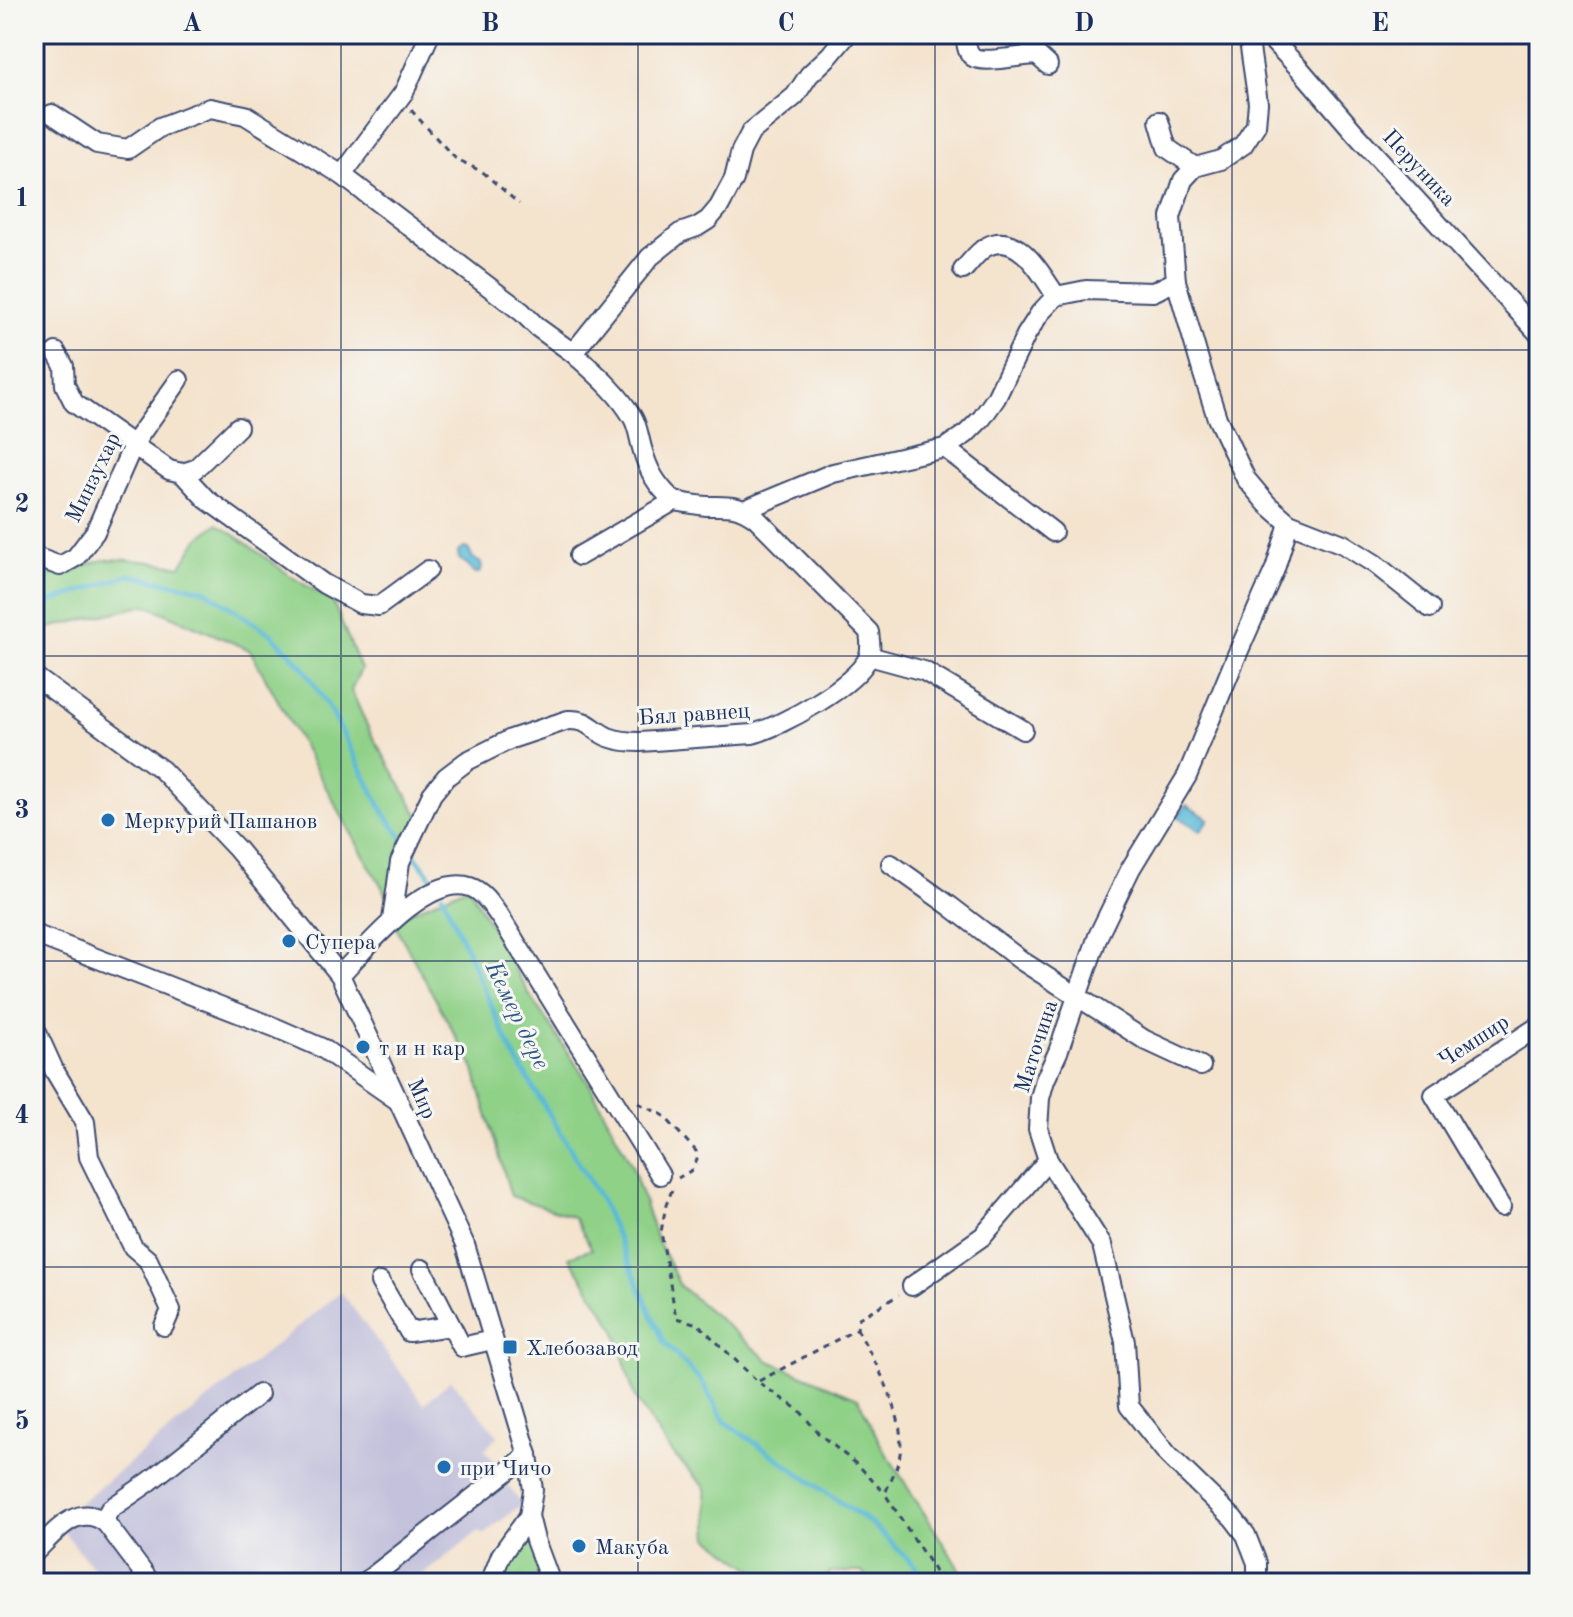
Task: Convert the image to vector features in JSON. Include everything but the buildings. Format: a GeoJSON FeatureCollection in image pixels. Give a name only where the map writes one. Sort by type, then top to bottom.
{"type":"FeatureCollection","features":[{"type":"Feature","properties":{"kind":"street"},"geometry":{"type":"LineString","coordinates":[[342,175],[400,97],[430,34]]}},
{"type":"Feature","properties":{"kind":"street"},"geometry":{"type":"LineString","coordinates":[[966,34],[967,50],[974,58],[983,60],[1037,55],[1048,65]]}},
{"type":"Feature","properties":{"kind":"street"},"geometry":{"type":"LineString","coordinates":[[1248,34],[1258,103],[1256,125],[1243,145],[1221,160],[1195,167],[1183,180],[1171,217],[1176,281],[1207,389],[1246,479],[1267,504],[1289,523],[1343,544],[1375,564],[1430,608]]}},
{"type":"Feature","properties":{"kind":"street","name":"Перуника"},"geometry":{"type":"LineString","coordinates":[[1266,34],[1539,334]]}},
{"type":"Feature","properties":{"kind":"street"},"geometry":{"type":"LineString","coordinates":[[573,353],[650,257],[680,233],[708,220],[734,179],[741,151],[751,132],[795,96],[809,75],[845,37]]}},
{"type":"Feature","properties":{"kind":"street"},"geometry":{"type":"LineString","coordinates":[[52,114],[97,144],[128,149],[160,127],[210,108],[245,115],[342,175],[522,312],[610,388],[635,422],[651,475],[674,501],[705,506],[729,505],[744,510],[786,547],[869,632],[869,656],[924,671],[1023,730]]}},
{"type":"Feature","properties":{"kind":"street"},"geometry":{"type":"LineString","coordinates":[[1159,121],[1167,148],[1195,167]]}},
{"type":"Feature","properties":{"kind":"street"},"geometry":{"type":"LineString","coordinates":[[963,270],[986,247],[1002,243],[1019,249],[1032,261],[1056,296]]}},
{"type":"Feature","properties":{"kind":"street"},"geometry":{"type":"LineString","coordinates":[[744,510],[833,473],[945,448],[966,434],[996,398],[1026,335],[1056,296],[1086,290],[1153,292],[1176,281]]}},
{"type":"Feature","properties":{"kind":"street"},"geometry":{"type":"LineString","coordinates":[[56,352],[64,366],[65,385],[74,403],[169,470],[182,473],[195,469],[238,427]]}},
{"type":"Feature","properties":{"kind":"street","name":"Минзухар"},"geometry":{"type":"LineString","coordinates":[[34,554],[60,566],[76,557],[95,532],[134,443],[179,380]]}},
{"type":"Feature","properties":{"kind":"street"},"geometry":{"type":"LineString","coordinates":[[945,448],[1053,532]]}},
{"type":"Feature","properties":{"kind":"street"},"geometry":{"type":"LineString","coordinates":[[182,473],[206,499],[324,584],[361,604],[390,605],[428,570]]}},
{"type":"Feature","properties":{"kind":"street"},"geometry":{"type":"LineString","coordinates":[[579,556],[674,501]]}},
{"type":"Feature","properties":{"kind":"street","name":"Маточина"},"geometry":{"type":"LineString","coordinates":[[1257,1583],[1257,1563],[1246,1535],[1233,1518],[1168,1455],[1129,1406],[1125,1342],[1102,1245],[1048,1160],[1038,1129],[1040,1098],[1098,936],[1131,868],[1187,776],[1275,569],[1289,523]]}},
{"type":"Feature","properties":{"kind":"street","name":"Бял равнец"},"geometry":{"type":"LineString","coordinates":[[392,920],[400,862],[417,824],[432,794],[446,777],[467,761],[511,739],[568,720],[578,719],[589,723],[605,736],[640,742],[738,736],[768,730],[846,684],[869,656]]}},
{"type":"Feature","properties":{"kind":"street","name":"Мир"},"geometry":{"type":"LineString","coordinates":[[35,680],[162,770],[237,849],[340,975],[465,1245],[528,1455],[533,1490],[529,1516],[551,1583]]}},
{"type":"Feature","properties":{"kind":"street"},"geometry":{"type":"LineString","coordinates":[[891,864],[1022,961],[1145,1040],[1201,1066]]}},
{"type":"Feature","properties":{"kind":"street"},"geometry":{"type":"LineString","coordinates":[[340,975],[392,920],[429,894],[456,886],[468,886],[479,892],[490,902],[611,1095],[668,1177]]}},
{"type":"Feature","properties":{"kind":"street"},"geometry":{"type":"LineString","coordinates":[[34,934],[322,1048],[398,1102]]}},
{"type":"Feature","properties":{"kind":"street"},"geometry":{"type":"LineString","coordinates":[[34,1026],[54,1070],[85,1122],[89,1157],[133,1247],[148,1260],[171,1310],[164,1326]]}},
{"type":"Feature","properties":{"kind":"street","name":"Чемшир"},"geometry":{"type":"LineString","coordinates":[[1501,1207],[1434,1095],[1539,1026]]}},
{"type":"Feature","properties":{"kind":"street"},"geometry":{"type":"LineString","coordinates":[[912,1286],[983,1236],[1048,1160]]}},
{"type":"Feature","properties":{"kind":"street"},"geometry":{"type":"LineString","coordinates":[[422,1269],[462,1347],[492,1340]]}},
{"type":"Feature","properties":{"kind":"street"},"geometry":{"type":"LineString","coordinates":[[380,1282],[409,1332],[451,1326]]}},
{"type":"Feature","properties":{"kind":"street"},"geometry":{"type":"LineString","coordinates":[[106,1523],[110,1509],[149,1482],[259,1394]]}},
{"type":"Feature","properties":{"kind":"street"},"geometry":{"type":"LineString","coordinates":[[364,1583],[528,1455]]}},
{"type":"Feature","properties":{"kind":"street"},"geometry":{"type":"LineString","coordinates":[[35,1552],[68,1520],[93,1515],[106,1523],[151,1583]]}},
{"type":"Feature","properties":{"kind":"street"},"geometry":{"type":"LineString","coordinates":[[490,1583],[501,1555],[529,1516]]}},
{"type":"Feature","properties":{"kind":"path"},"geometry":{"type":"LineString","coordinates":[[400,97],[455,158],[484,173],[519,204]]}},
{"type":"Feature","properties":{"kind":"path"},"geometry":{"type":"LineString","coordinates":[[611,1095],[663,1115],[696,1151],[697,1160],[692,1170],[668,1177],[661,1232],[676,1318],[698,1324],[758,1382],[800,1411],[818,1433],[860,1467],[885,1494],[927,1558],[938,1583]]}},
{"type":"Feature","properties":{"kind":"path"},"geometry":{"type":"LineString","coordinates":[[885,1494],[899,1457],[900,1425],[878,1368],[857,1329],[859,1318],[912,1286]]}},
{"type":"Feature","properties":{"kind":"path"},"geometry":{"type":"LineString","coordinates":[[758,1382],[857,1329]]}},
{"type":"Feature","properties":{"kind":"shaded area"},"geometry":{"type":"Polygon","coordinates":[[[341,1292],[424,1404],[451,1380],[498,1436],[484,1450],[499,1466],[507,1485],[522,1504],[483,1535],[479,1531],[412,1583],[105,1583],[56,1522],[341,1292]]]}},
{"type":"Feature","properties":{"kind":"green space"},"geometry":{"type":"Polygon","coordinates":[[[217,524],[333,602],[361,669],[351,690],[370,732],[420,818],[394,907],[250,650],[146,605],[44,629],[34,615],[34,564],[58,575],[105,560],[181,566],[198,539],[217,524]]]}},
{"type":"Feature","properties":{"kind":"green space"},"geometry":{"type":"Polygon","coordinates":[[[468,886],[529,994],[590,1085],[632,1166],[656,1237],[680,1286],[769,1361],[858,1398],[881,1445],[967,1583],[869,1583],[862,1572],[830,1572],[824,1583],[773,1583],[709,1538],[706,1488],[671,1452],[635,1398],[615,1329],[569,1257],[592,1249],[574,1217],[511,1196],[473,1067],[392,920],[468,886]]]}},
{"type":"Feature","properties":{"kind":"green space"},"geometry":{"type":"Polygon","coordinates":[[[529,1516],[551,1583],[490,1583],[529,1516]]]}},
{"type":"Feature","properties":{"kind":"water"},"geometry":{"type":"Polygon","coordinates":[[[464,548],[481,563],[479,573],[473,573],[459,559],[458,552],[464,548]]]}},
{"type":"Feature","properties":{"kind":"water"},"geometry":{"type":"Polygon","coordinates":[[[1186,805],[1209,819],[1201,831],[1178,817],[1186,805]]]}},
{"type":"Feature","properties":{"kind":"waterway","name":"Кемер дере"},"geometry":{"type":"LineString","coordinates":[[34,596],[42,605],[129,575],[205,590],[271,634],[304,668],[332,713],[384,813],[405,841]]}},
{"type":"Feature","properties":{"kind":"waterway","name":"Кемер дере"},"geometry":{"type":"LineString","coordinates":[[410,849],[438,886]]}},
{"type":"Feature","properties":{"kind":"waterway","name":"Кемер дере"},"geometry":{"type":"LineString","coordinates":[[442,894],[512,1052],[601,1200],[664,1342],[702,1382],[725,1422],[872,1524],[917,1568],[922,1583]]}},
{"type":"Feature","properties":{"kind":"place","name":"Меркурий Пашанов"},"geometry":{"type":"Point","coordinates":[108,820]}},
{"type":"Feature","properties":{"kind":"place","name":"Супера"},"geometry":{"type":"Point","coordinates":[289,941]}},
{"type":"Feature","properties":{"kind":"place","name":"т и н кар"},"geometry":{"type":"Point","coordinates":[363,1047]}},
{"type":"Feature","properties":{"kind":"place","name":"Хлебозавод"},"geometry":{"type":"Point","coordinates":[510,1347]}},
{"type":"Feature","properties":{"kind":"place","name":"при Чичо"},"geometry":{"type":"Point","coordinates":[444,1467]}},
{"type":"Feature","properties":{"kind":"place","name":"Макуба"},"geometry":{"type":"Point","coordinates":[579,1546]}}]}
